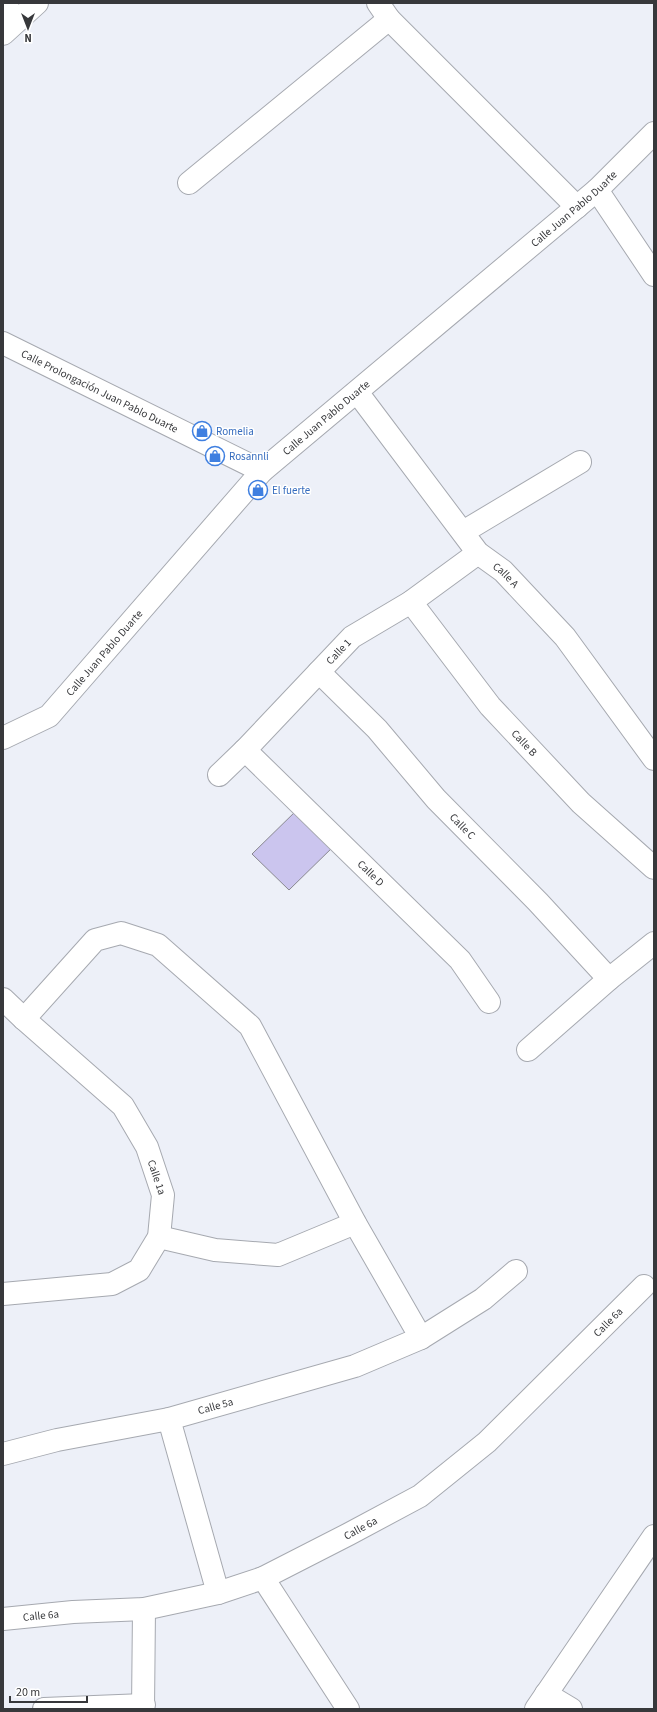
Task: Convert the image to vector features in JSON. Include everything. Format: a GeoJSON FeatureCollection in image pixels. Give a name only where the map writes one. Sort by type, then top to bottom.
{"type":"FeatureCollection","features":[{"type":"Feature","properties":{"kind":"street"},"geometry":{"type":"LineString","coordinates":[[3,4],[10,27],[37,3]]}},
{"type":"Feature","properties":{"kind":"street"},"geometry":{"type":"LineString","coordinates":[[189,183],[384,11],[577,207]]}},
{"type":"Feature","properties":{"kind":"street","name":"Calle Juan Pablo Duarte"},"geometry":{"type":"LineString","coordinates":[[3,738],[49,716],[262,471],[597,190],[654,134]]}},
{"type":"Feature","properties":{"kind":"street"},"geometry":{"type":"LineString","coordinates":[[597,190],[654,275]]}},
{"type":"Feature","properties":{"kind":"street","name":"Calle Prolongación Juan Pablo Duarte"},"geometry":{"type":"LineString","coordinates":[[3,343],[262,471]]}},
{"type":"Feature","properties":{"kind":"street","name":"Calle A"},"geometry":{"type":"LineString","coordinates":[[358,392],[478,553],[503,571],[565,636],[654,759]]}},
{"type":"Feature","properties":{"kind":"street"},"geometry":{"type":"LineString","coordinates":[[463,532],[580,462]]}},
{"type":"Feature","properties":{"kind":"street","name":"Calle 1"},"geometry":{"type":"LineString","coordinates":[[219,776],[352,637],[411,602],[478,553]]}},
{"type":"Feature","properties":{"kind":"street","name":"Calle B"},"geometry":{"type":"LineString","coordinates":[[411,602],[490,706],[581,803],[654,868]]}},
{"type":"Feature","properties":{"kind":"street","name":"Calle C"},"geometry":{"type":"LineString","coordinates":[[319,672],[377,729],[436,799],[538,902],[609,979]]}},
{"type":"Feature","properties":{"kind":"street","name":"Calle D"},"geometry":{"type":"LineString","coordinates":[[245,750],[460,960],[489,1002]]}},
{"type":"Feature","properties":{"kind":"street"},"geometry":{"type":"LineString","coordinates":[[24,1019],[95,940],[121,933],[158,945],[250,1026],[356,1223],[421,1338]]}},
{"type":"Feature","properties":{"kind":"street"},"geometry":{"type":"LineString","coordinates":[[528,1050],[609,979],[654,943]]}},
{"type":"Feature","properties":{"kind":"street","name":"Calle 1a"},"geometry":{"type":"LineString","coordinates":[[3,998],[24,1019],[123,1106],[147,1147],[163,1195],[159,1237],[139,1270],[112,1284],[3,1294]]}},
{"type":"Feature","properties":{"kind":"street"},"geometry":{"type":"LineString","coordinates":[[159,1237],[215,1250],[278,1255],[356,1223]]}},
{"type":"Feature","properties":{"kind":"street","name":"Calle 5a"},"geometry":{"type":"LineString","coordinates":[[3,1454],[58,1440],[169,1419],[355,1366],[421,1338],[483,1299],[516,1271]]}},
{"type":"Feature","properties":{"kind":"street","name":"Calle 6a"},"geometry":{"type":"LineString","coordinates":[[3,1620],[73,1612],[144,1609],[218,1593],[263,1578],[420,1496],[487,1442],[644,1286]]}},
{"type":"Feature","properties":{"kind":"street"},"geometry":{"type":"LineString","coordinates":[[169,1419],[218,1593]]}},
{"type":"Feature","properties":{"kind":"street"},"geometry":{"type":"LineString","coordinates":[[571,1709],[541,1701],[654,1536]]}},
{"type":"Feature","properties":{"kind":"street"},"geometry":{"type":"LineString","coordinates":[[263,1578],[348,1709]]}},
{"type":"Feature","properties":{"kind":"street"},"geometry":{"type":"LineString","coordinates":[[44,1709],[144,1707],[144,1609]]}},
{"type":"Feature","properties":{"kind":"building"},"geometry":{"type":"Polygon","coordinates":[[[299,808],[336,844],[289,890],[252,854],[299,808]]]}},
{"type":"Feature","properties":{"kind":"place","name":"Romelia"},"geometry":{"type":"Point","coordinates":[202,431]}},
{"type":"Feature","properties":{"kind":"place","name":"Rosannli"},"geometry":{"type":"Point","coordinates":[215,456]}},
{"type":"Feature","properties":{"kind":"place","name":"El fuerte"},"geometry":{"type":"Point","coordinates":[258,490]}}]}
